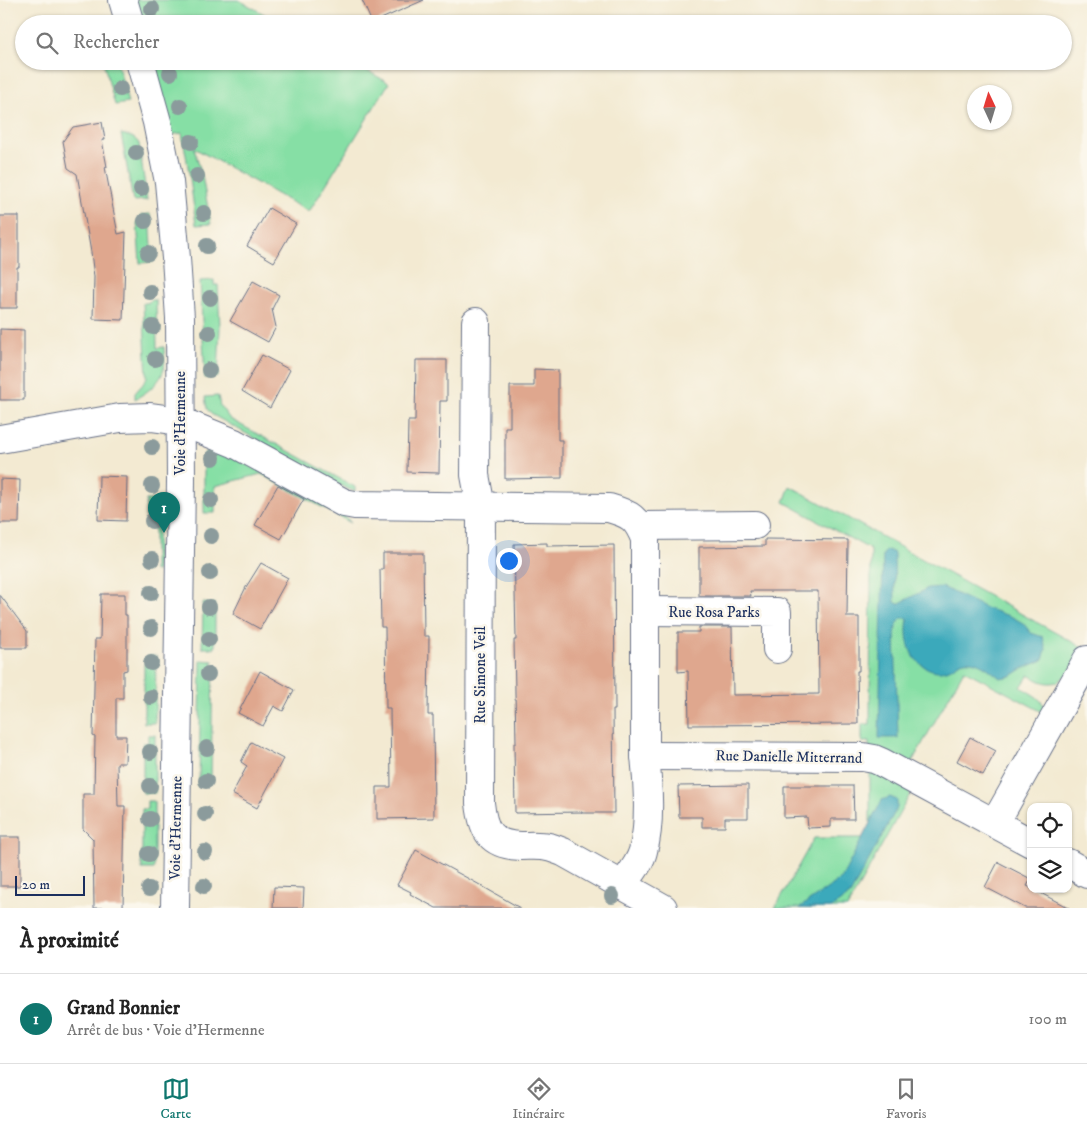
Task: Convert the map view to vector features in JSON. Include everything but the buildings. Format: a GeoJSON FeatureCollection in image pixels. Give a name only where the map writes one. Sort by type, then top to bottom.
{"type":"FeatureCollection","features":[{"type":"Feature","properties":{"kind":"street"},"geometry":{"type":"LineString","coordinates":[[123,0],[127,15]]}},
{"type":"Feature","properties":{"kind":"street","name":"Voie d'Hermenne"},"geometry":{"type":"LineString","coordinates":[[142,70],[161,141],[170,195],[180,318],[180,556],[175,908]]}},
{"type":"Feature","properties":{"kind":"street","name":"Rue Simone Veil"},"geometry":{"type":"LineString","coordinates":[[476,322],[475,476],[480,507],[480,803],[483,822],[487,831],[496,840],[513,845],[550,847],[563,852],[663,908]]}},
{"type":"Feature","properties":{"kind":"street"},"geometry":{"type":"LineString","coordinates":[[0,439],[120,418],[151,417],[180,421],[234,443],[344,503],[355,505],[609,508],[623,512],[633,518],[640,526],[645,539],[645,756],[647,823],[643,853],[623,886]]}},
{"type":"Feature","properties":{"kind":"street"},"geometry":{"type":"LineString","coordinates":[[640,526],[755,526]]}},
{"type":"Feature","properties":{"kind":"street","name":"Rue Rosa Parks"},"geometry":{"type":"LineString","coordinates":[[645,611],[777,612],[777,649]]}},
{"type":"Feature","properties":{"kind":"street"},"geometry":{"type":"LineString","coordinates":[[995,823],[1087,660]]}},
{"type":"Feature","properties":{"kind":"street","name":"Rue Danielle Mitterrand"},"geometry":{"type":"LineString","coordinates":[[645,756],[853,757],[874,759],[1027,841]]}},
{"type":"Feature","properties":{"kind":"street"},"geometry":{"type":"LineString","coordinates":[[1072,866],[1087,874]]}},
{"type":"Feature","properties":{"kind":"green space"},"geometry":{"type":"Polygon","coordinates":[[[134,0],[239,0],[266,15],[138,15],[134,0]]]}},
{"type":"Feature","properties":{"kind":"green space"},"geometry":{"type":"Polygon","coordinates":[[[105,70],[119,70],[128,103],[115,105],[105,70]]]}},
{"type":"Feature","properties":{"kind":"green space"},"geometry":{"type":"Polygon","coordinates":[[[153,70],[366,70],[389,83],[309,212],[194,148],[202,176],[211,224],[196,225],[182,133],[170,135],[153,70]]]}},
{"type":"Feature","properties":{"kind":"green space"},"geometry":{"type":"Polygon","coordinates":[[[121,134],[134,138],[139,144],[147,200],[133,201],[121,134]]]}},
{"type":"Feature","properties":{"kind":"green space"},"geometry":{"type":"Polygon","coordinates":[[[150,214],[153,262],[140,263],[137,221],[141,220],[141,215],[150,214]]]}},
{"type":"Feature","properties":{"kind":"green space"},"geometry":{"type":"Polygon","coordinates":[[[214,280],[214,285],[218,285],[220,327],[218,377],[205,378],[200,281],[214,280]]]}},
{"type":"Feature","properties":{"kind":"green space"},"geometry":{"type":"Polygon","coordinates":[[[156,300],[157,348],[164,347],[164,369],[155,385],[135,399],[135,393],[147,377],[143,303],[156,300]]]}},
{"type":"Feature","properties":{"kind":"green space"},"geometry":{"type":"Polygon","coordinates":[[[218,396],[220,406],[230,419],[355,487],[355,491],[335,483],[211,414],[207,409],[205,397],[218,396]]]}},
{"type":"Feature","properties":{"kind":"green space"},"geometry":{"type":"Polygon","coordinates":[[[216,449],[342,513],[351,523],[261,474],[215,486],[215,513],[204,513],[204,454],[216,449]]]}},
{"type":"Feature","properties":{"kind":"green space"},"geometry":{"type":"Polygon","coordinates":[[[790,486],[1085,649],[1063,678],[1049,683],[1029,675],[1021,687],[1041,701],[1046,714],[964,670],[908,769],[869,751],[869,742],[862,742],[862,724],[870,724],[871,550],[784,502],[790,486]]]}},
{"type":"Feature","properties":{"kind":"green space"},"geometry":{"type":"Polygon","coordinates":[[[146,500],[158,500],[157,571],[154,571],[154,518],[146,517],[146,500]]]}},
{"type":"Feature","properties":{"kind":"green space"},"geometry":{"type":"Polygon","coordinates":[[[203,603],[215,604],[215,648],[202,648],[203,603]]]}},
{"type":"Feature","properties":{"kind":"green space"},"geometry":{"type":"Polygon","coordinates":[[[149,656],[156,656],[155,723],[144,723],[144,664],[149,664],[149,656]]]}},
{"type":"Feature","properties":{"kind":"green space"},"geometry":{"type":"Polygon","coordinates":[[[201,660],[213,661],[211,783],[199,783],[201,660]]]}},
{"type":"Feature","properties":{"kind":"green space"},"geometry":{"type":"Polygon","coordinates":[[[148,735],[155,735],[155,793],[143,793],[143,743],[148,743],[148,735]]]}},
{"type":"Feature","properties":{"kind":"green space"},"geometry":{"type":"Polygon","coordinates":[[[870,769],[912,791],[847,908],[775,908],[814,838],[862,838],[870,823],[870,769]]]}},
{"type":"Feature","properties":{"kind":"green space"},"geometry":{"type":"Polygon","coordinates":[[[147,801],[154,801],[154,869],[142,869],[142,809],[147,809],[147,801]]]}},
{"type":"Feature","properties":{"kind":"water"},"geometry":{"type":"Polygon","coordinates":[[[888,550],[894,553],[895,602],[898,604],[928,588],[942,587],[986,608],[1012,617],[1023,623],[1031,633],[1043,637],[1046,649],[1043,660],[1011,676],[1000,678],[983,665],[971,661],[960,662],[944,671],[932,670],[921,664],[912,653],[907,633],[908,618],[902,618],[898,622],[895,631],[898,738],[879,738],[883,554],[888,550]]]}},
{"type":"Feature","properties":{"kind":"water"},"geometry":{"type":"Polygon","coordinates":[[[890,797],[897,800],[897,808],[850,895],[831,908],[799,908],[841,879],[882,800],[890,797]]]}},
{"type":"Feature","properties":{"kind":"place","name":"Grand Bonnier"},"geometry":{"type":"Point","coordinates":[164,533]}}]}
